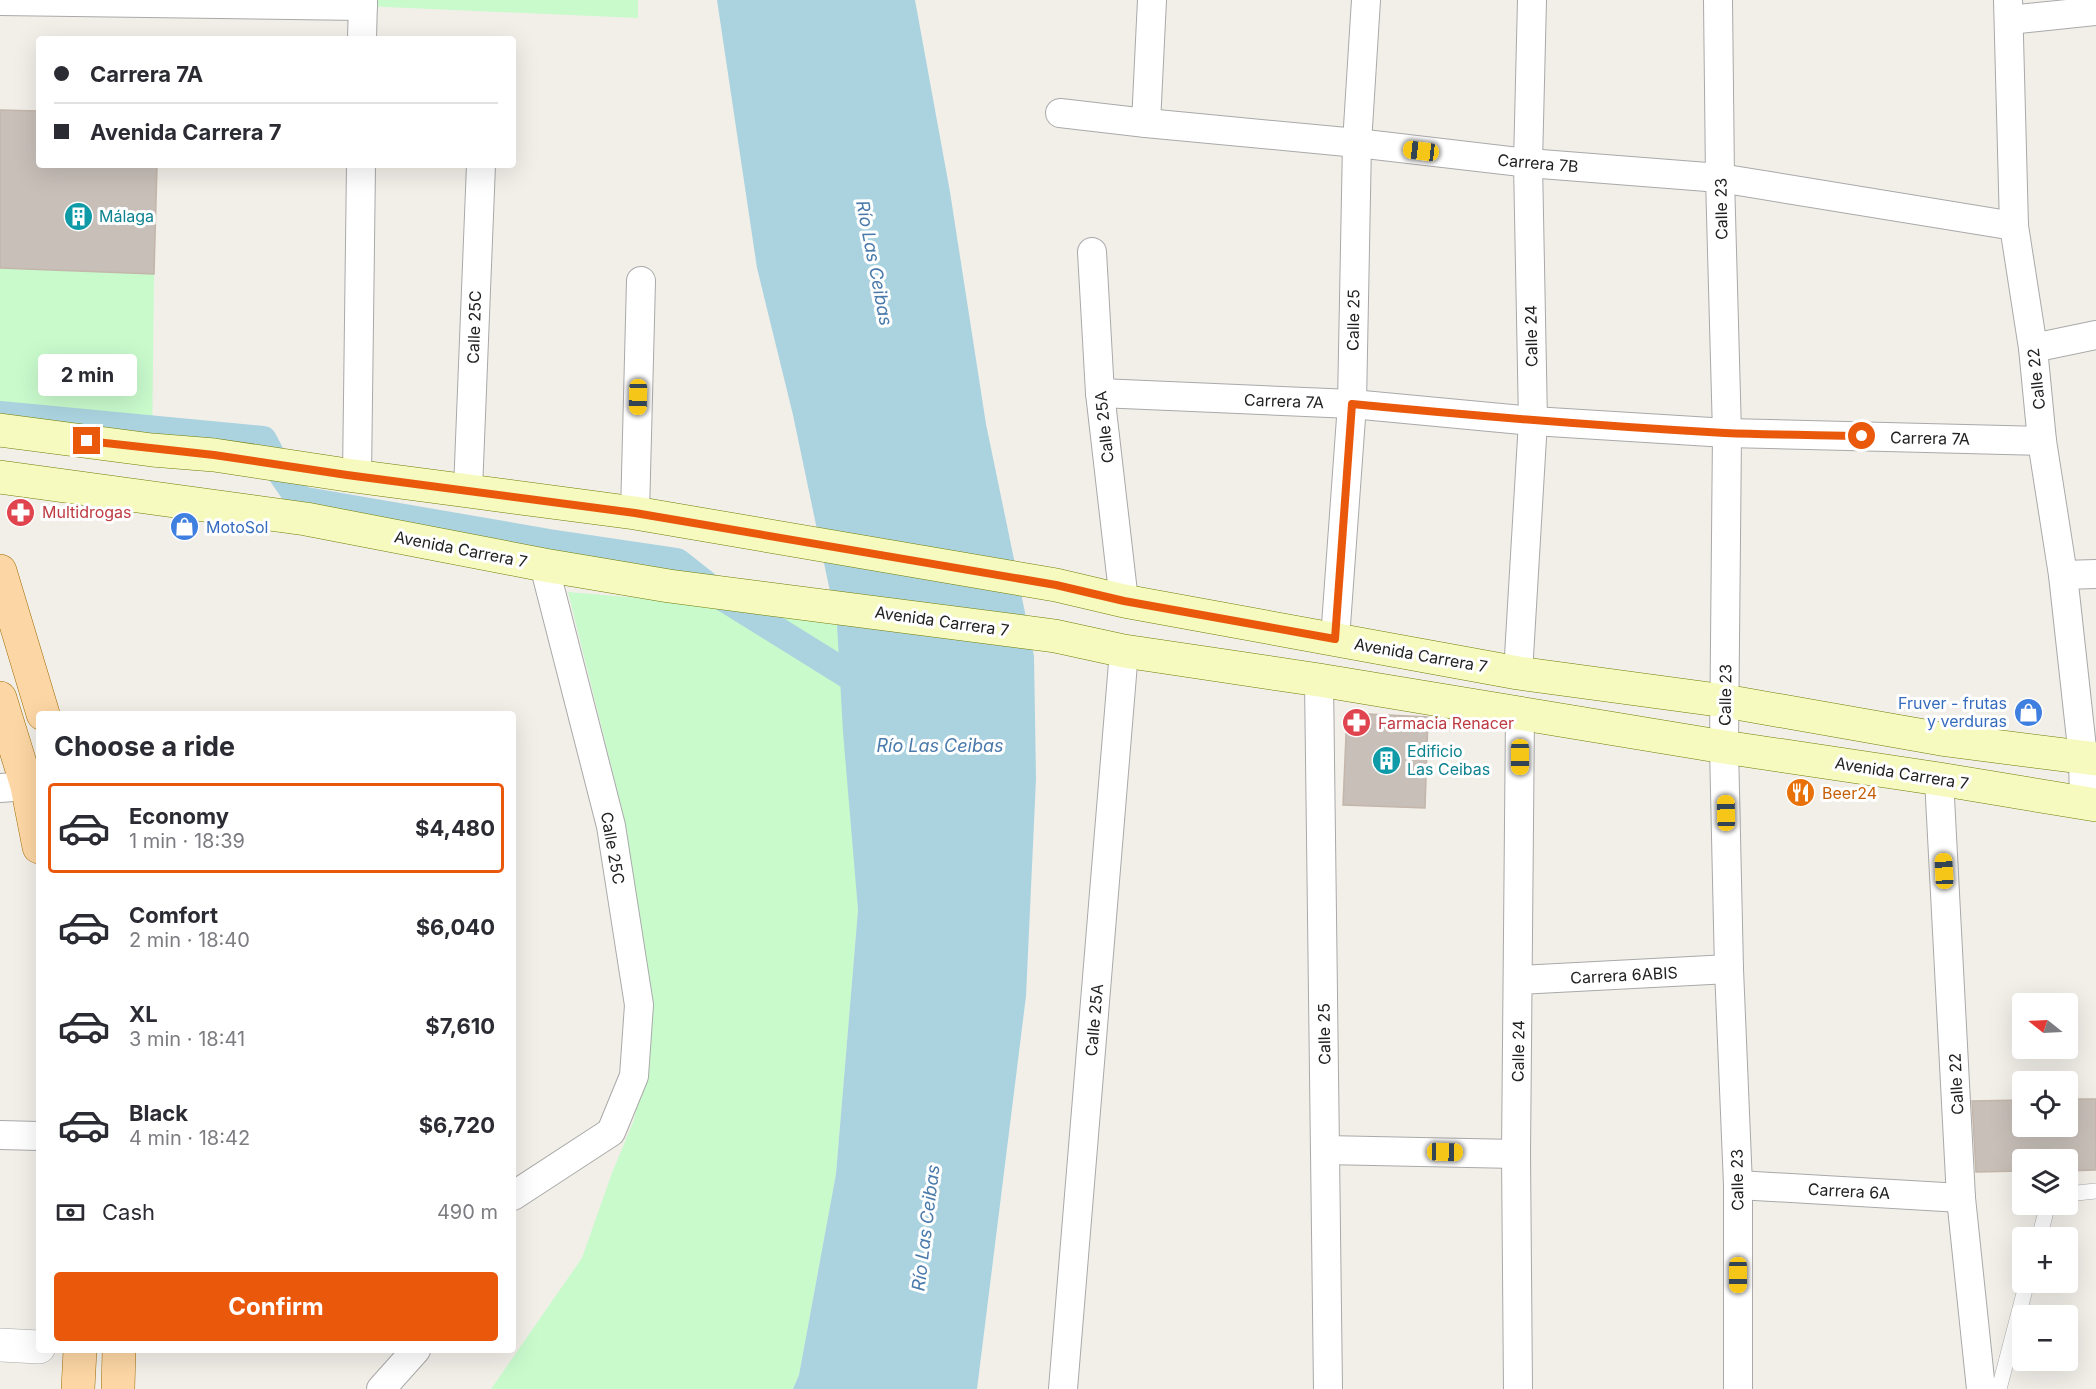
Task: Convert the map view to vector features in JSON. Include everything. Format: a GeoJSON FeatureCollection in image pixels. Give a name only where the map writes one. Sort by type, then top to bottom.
{"type":"FeatureCollection","features":[{"type":"Feature","properties":{"kind":"main road","name":"Avenida Carrera 7"},"geometry":{"type":"LineString","coordinates":[[0,430],[152,450],[214,455],[357,477],[635,513],[1056,585],[1124,601],[1518,673],[1725,701],[1947,740],[2090,758]]}},
{"type":"Feature","properties":{"kind":"main road","name":"Avenida Carrera 7"},"geometry":{"type":"LineString","coordinates":[[0,477],[306,519],[544,565],[669,586],[1055,636],[1124,651],[1319,680],[1724,747],[1939,778],[2090,804]]}},
{"type":"Feature","properties":{"kind":"main road"},"geometry":{"type":"LineString","coordinates":[[0,571],[42,711]]}},
{"type":"Feature","properties":{"kind":"main road"},"geometry":{"type":"LineString","coordinates":[[0,698],[14,787],[36,840]]}},
{"type":"Feature","properties":{"kind":"main road"},"geometry":{"type":"LineString","coordinates":[[78,1389],[80,1353]]}},
{"type":"Feature","properties":{"kind":"main road"},"geometry":{"type":"LineString","coordinates":[[118,1389],[119,1353]]}},
{"type":"Feature","properties":{"kind":"street"},"geometry":{"type":"LineString","coordinates":[[1146,123],[1152,0]]}},
{"type":"Feature","properties":{"kind":"street","name":"Calle 25"},"geometry":{"type":"LineString","coordinates":[[1335,639],[1352,404],[1357,143],[1366,0]]}},
{"type":"Feature","properties":{"kind":"street","name":"Calle 24"},"geometry":{"type":"LineString","coordinates":[[1518,673],[1533,421],[1528,164],[1532,0]]}},
{"type":"Feature","properties":{"kind":"street","name":"Calle 23"},"geometry":{"type":"LineString","coordinates":[[1718,0],[1727,433],[1724,747],[1729,969],[1738,1185],[1738,1389]]}},
{"type":"Feature","properties":{"kind":"street"},"geometry":{"type":"LineString","coordinates":[[0,1],[363,3],[362,36]]}},
{"type":"Feature","properties":{"kind":"street"},"geometry":{"type":"LineString","coordinates":[[2008,10],[2096,11]]}},
{"type":"Feature","properties":{"kind":"street","name":"Calle 22"},"geometry":{"type":"LineString","coordinates":[[2008,10],[2014,226],[2033,348],[2042,441],[2090,758],[2090,804]]}},
{"type":"Feature","properties":{"kind":"street","name":"Carrera 7B"},"geometry":{"type":"LineString","coordinates":[[1060,113],[1357,143],[1528,164],[1720,177],[2014,226]]}},
{"type":"Feature","properties":{"kind":"street"},"geometry":{"type":"LineString","coordinates":[[357,477],[361,168]]}},
{"type":"Feature","properties":{"kind":"street","name":"Calle 25C"},"geometry":{"type":"LineString","coordinates":[[468,490],[481,168]]}},
{"type":"Feature","properties":{"kind":"street","name":"Calle 25A"},"geometry":{"type":"LineString","coordinates":[[1092,252],[1100,393],[1124,601]]}},
{"type":"Feature","properties":{"kind":"street"},"geometry":{"type":"LineString","coordinates":[[635,513],[641,281]]}},
{"type":"Feature","properties":{"kind":"street"},"geometry":{"type":"LineString","coordinates":[[2033,348],[2096,334]]}},
{"type":"Feature","properties":{"kind":"street","name":"Carrera 7A"},"geometry":{"type":"LineString","coordinates":[[1100,393],[1352,404],[1533,421],[1727,433],[2042,441]]}},
{"type":"Feature","properties":{"kind":"street","name":"Calle 25C"},"geometry":{"type":"LineString","coordinates":[[516,1194],[611,1132],[634,1076],[639,1005],[611,826],[544,565]]}},
{"type":"Feature","properties":{"kind":"street"},"geometry":{"type":"LineString","coordinates":[[2063,575],[2096,574]]}},
{"type":"Feature","properties":{"kind":"street","name":"Calle 25A"},"geometry":{"type":"LineString","coordinates":[[1063,1389],[1124,651]]}},
{"type":"Feature","properties":{"kind":"street","name":"Calle 25"},"geometry":{"type":"LineString","coordinates":[[1319,680],[1328,1389]]}},
{"type":"Feature","properties":{"kind":"street","name":"Calle 24"},"geometry":{"type":"LineString","coordinates":[[1518,1389],[1516,1154],[1520,713]]}},
{"type":"Feature","properties":{"kind":"street","name":"Calle 22"},"geometry":{"type":"LineString","coordinates":[[1939,778],[1960,1198],[1981,1389]]}},
{"type":"Feature","properties":{"kind":"street","name":"Carrera 6ABIS"},"geometry":{"type":"LineString","coordinates":[[1519,980],[1729,969]]}},
{"type":"Feature","properties":{"kind":"street"},"geometry":{"type":"LineString","coordinates":[[0,1135],[36,1136]]}},
{"type":"Feature","properties":{"kind":"street"},"geometry":{"type":"LineString","coordinates":[[1325,1150],[1516,1154]]}},
{"type":"Feature","properties":{"kind":"street","name":"Carrera 6A"},"geometry":{"type":"LineString","coordinates":[[1738,1185],[1960,1198]]}},
{"type":"Feature","properties":{"kind":"street"},"geometry":{"type":"LineString","coordinates":[[0,1345],[36,1347]]}},
{"type":"Feature","properties":{"kind":"street"},"geometry":{"type":"LineString","coordinates":[[381,1389],[413,1353]]}},
{"type":"Feature","properties":{"kind":"lane"},"geometry":{"type":"LineString","coordinates":[[2078,1193],[2096,1191]]}},
{"type":"Feature","properties":{"kind":"lane"},"geometry":{"type":"LineString","coordinates":[[1999,1389],[2024,1293]]}},
{"type":"Feature","properties":{"kind":"green space"},"geometry":{"type":"Polygon","coordinates":[[[363,0],[638,0],[638,18],[363,6],[363,0]]]}},
{"type":"Feature","properties":{"kind":"green space"},"geometry":{"type":"Polygon","coordinates":[[[0,268],[154,274],[152,450],[0,430],[0,268]]]}},
{"type":"Feature","properties":{"kind":"green space"},"geometry":{"type":"Polygon","coordinates":[[[568,592],[651,599],[837,625],[858,910],[836,1174],[799,1375],[793,1389],[491,1389],[582,1258],[612,1173],[634,1120],[649,1043],[627,830],[568,592]]]}},
{"type":"Feature","properties":{"kind":"water","name":"Río Las Ceibas"},"geometry":{"type":"Polygon","coordinates":[[[717,0],[915,0],[950,192],[986,424],[1034,656],[1036,779],[1026,996],[977,1389],[793,1389],[799,1375],[836,1174],[858,910],[843,732],[837,625],[793,415],[757,268],[717,0]]]}},
{"type":"Feature","properties":{"kind":"building","name":"Málaga"},"geometry":{"type":"Polygon","coordinates":[[[0,110],[36,111],[36,168],[157,168],[154,274],[0,268],[0,110]]]}},
{"type":"Feature","properties":{"kind":"building","name":"Edificio Las Ceibas"},"geometry":{"type":"Polygon","coordinates":[[[1347,713],[1428,717],[1425,808],[1343,805],[1347,713]]]}},
{"type":"Feature","properties":{"kind":"building"},"geometry":{"type":"Polygon","coordinates":[[[2078,1099],[2096,1099],[2096,1170],[2078,1171],[2078,1149],[2012,1149],[2012,1171],[1976,1172],[1972,1101],[2012,1100],[2012,1137],[2078,1137],[2078,1099]]]}},
{"type":"Feature","properties":{"kind":"waterway"},"geometry":{"type":"LineString","coordinates":[[0,415],[263,440],[276,465],[300,500],[549,543],[677,562],[715,592],[871,689]]}},
{"type":"Feature","properties":{"kind":"place","name":"Málaga"},"geometry":{"type":"Point","coordinates":[78,216]}},
{"type":"Feature","properties":{"kind":"place","name":"Multidrogas"},"geometry":{"type":"Point","coordinates":[21,512]}},
{"type":"Feature","properties":{"kind":"place","name":"MotoSol"},"geometry":{"type":"Point","coordinates":[185,527]}},
{"type":"Feature","properties":{"kind":"place","name":"Fruver - frutas y verduras"},"geometry":{"type":"Point","coordinates":[2028,712]}},
{"type":"Feature","properties":{"kind":"place","name":"Farmacia Renacer"},"geometry":{"type":"Point","coordinates":[1357,723]}},
{"type":"Feature","properties":{"kind":"place","name":"Edificio Las Ceibas"},"geometry":{"type":"Point","coordinates":[1386,760]}},
{"type":"Feature","properties":{"kind":"place","name":"Beer24"},"geometry":{"type":"Point","coordinates":[1801,793]}},
{"type":"Feature","properties":{"kind":"route"},"geometry":{"type":"LineString","coordinates":[[87,441],[152,450],[214,455],[635,513],[1056,585],[1124,601],[1335,639],[1352,404],[1533,421],[1727,433],[1862,436]]}}]}
